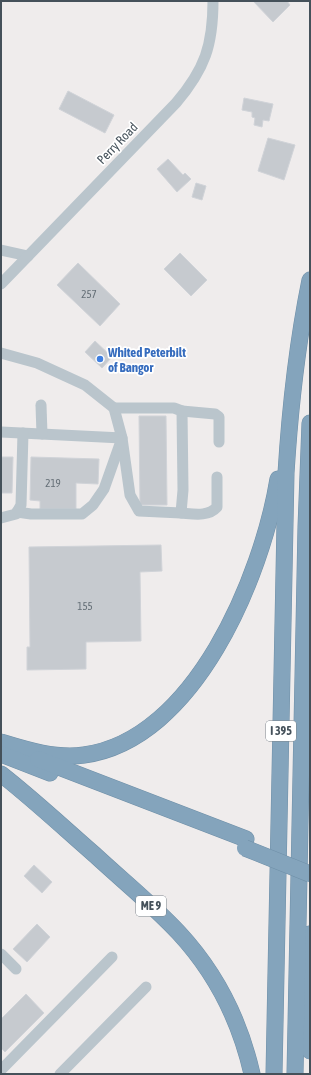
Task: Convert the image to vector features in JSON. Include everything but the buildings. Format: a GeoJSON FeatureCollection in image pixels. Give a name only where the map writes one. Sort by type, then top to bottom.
{"type":"FeatureCollection","features":[{"type":"Feature","properties":{"kind":"highway","name":"I 395"},"geometry":{"type":"LineString","coordinates":[[274,1074],[285,501],[292,389],[300,332],[310,280]]}},
{"type":"Feature","properties":{"kind":"highway"},"geometry":{"type":"LineString","coordinates":[[1,742],[37,752],[60,756],[82,756],[102,751],[124,742],[143,731],[171,707],[185,692],[206,664],[229,626],[258,559],[274,502],[292,389]]}},
{"type":"Feature","properties":{"kind":"highway","name":"I 395"},"geometry":{"type":"LineString","coordinates":[[295,1074],[306,535],[310,423]]}},
{"type":"Feature","properties":{"kind":"highway"},"geometry":{"type":"LineString","coordinates":[[1,742],[246,844],[310,874]]}},
{"type":"Feature","properties":{"kind":"highway"},"geometry":{"type":"LineString","coordinates":[[1,754],[246,844],[310,864]]}},
{"type":"Feature","properties":{"kind":"highway","name":"ME 9"},"geometry":{"type":"LineString","coordinates":[[1,774],[151,906],[189,944],[214,979],[228,1003],[242,1039],[252,1074]]}},
{"type":"Feature","properties":{"kind":"highway"},"geometry":{"type":"LineString","coordinates":[[301,776],[308,860],[310,1051]]}},
{"type":"Feature","properties":{"kind":"street","name":"Perry Road"},"geometry":{"type":"LineString","coordinates":[[1,284],[176,103],[189,87],[199,72],[208,50],[212,24],[213,1]]}},
{"type":"Feature","properties":{"kind":"street"},"geometry":{"type":"LineString","coordinates":[[1,250],[28,256]]}},
{"type":"Feature","properties":{"kind":"street"},"geometry":{"type":"LineString","coordinates":[[1,352],[36,363],[85,385],[114,408],[122,438],[130,495],[139,511],[205,514],[213,512],[217,507],[217,477]]}},
{"type":"Feature","properties":{"kind":"street"},"geometry":{"type":"LineString","coordinates":[[41,405],[42,434]]}},
{"type":"Feature","properties":{"kind":"street"},"geometry":{"type":"LineString","coordinates":[[114,408],[174,408],[182,411],[215,414],[219,417],[219,442]]}},
{"type":"Feature","properties":{"kind":"street"},"geometry":{"type":"LineString","coordinates":[[181,513],[183,490],[182,411]]}},
{"type":"Feature","properties":{"kind":"street"},"geometry":{"type":"LineString","coordinates":[[1,432],[122,438]]}},
{"type":"Feature","properties":{"kind":"street"},"geometry":{"type":"LineString","coordinates":[[1,518],[16,514],[21,506],[23,433]]}},
{"type":"Feature","properties":{"kind":"street"},"geometry":{"type":"LineString","coordinates":[[17,512],[31,514],[82,514],[93,505],[104,489],[122,438]]}},
{"type":"Feature","properties":{"kind":"street"},"geometry":{"type":"LineString","coordinates":[[1,954],[16,969]]}},
{"type":"Feature","properties":{"kind":"street"},"geometry":{"type":"LineString","coordinates":[[1,1070],[112,957]]}},
{"type":"Feature","properties":{"kind":"street"},"geometry":{"type":"LineString","coordinates":[[60,1074],[146,986]]}},
{"type":"Feature","properties":{"kind":"place","name":"Whited Peterbilt of Bangor"},"geometry":{"type":"Point","coordinates":[100,359]}}]}
